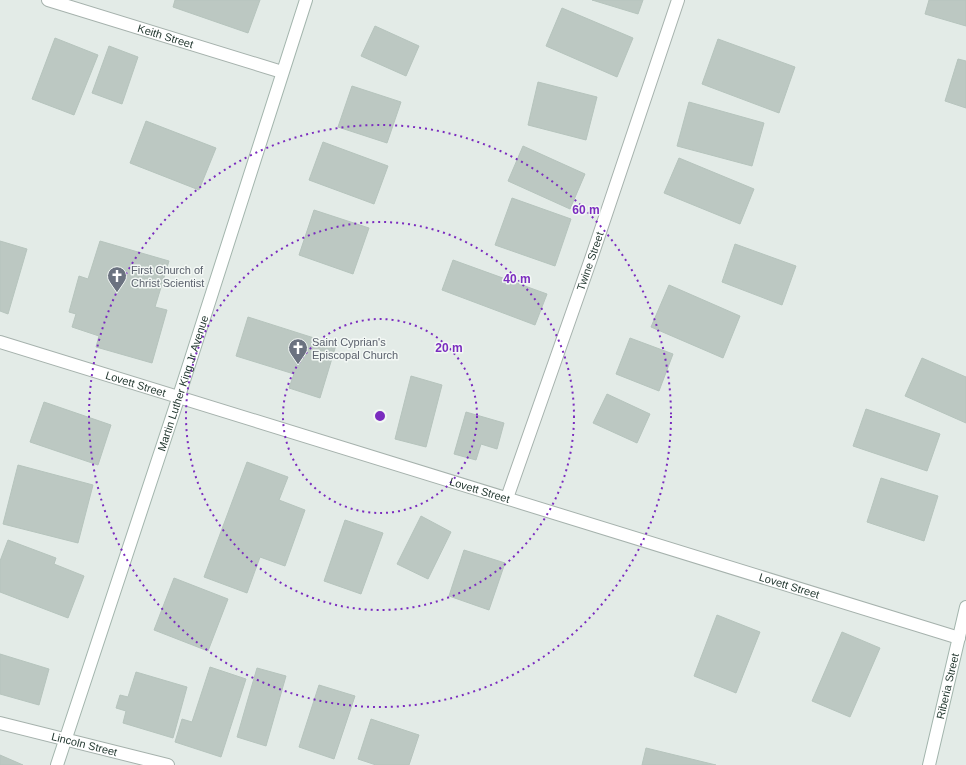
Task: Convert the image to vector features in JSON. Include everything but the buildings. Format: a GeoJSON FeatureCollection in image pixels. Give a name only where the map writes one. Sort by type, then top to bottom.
{"type":"FeatureCollection","features":[{"type":"Feature","properties":{"kind":"street","name":"Keith Street"},"geometry":{"type":"LineString","coordinates":[[48,0],[282,72]]}},
{"type":"Feature","properties":{"kind":"street","name":"Martin Luther King Jr Avenue"},"geometry":{"type":"LineString","coordinates":[[57,765],[179,396],[306,0]]}},
{"type":"Feature","properties":{"kind":"street","name":"Twine Street"},"geometry":{"type":"LineString","coordinates":[[507,498],[592,256],[678,0]]}},
{"type":"Feature","properties":{"kind":"street","name":"Lovett Street"},"geometry":{"type":"LineString","coordinates":[[0,342],[959,638]]}},
{"type":"Feature","properties":{"kind":"street","name":"Riberia Street"},"geometry":{"type":"LineString","coordinates":[[929,765],[966,607]]}},
{"type":"Feature","properties":{"kind":"street","name":"Lincoln Street"},"geometry":{"type":"LineString","coordinates":[[0,723],[168,765]]}},
{"type":"Feature","properties":{"kind":"place","name":"First Church of Christ Scientist"},"geometry":{"type":"Point","coordinates":[117,293]}},
{"type":"Feature","properties":{"kind":"place","name":"Saint Cyprian's Episcopal Church"},"geometry":{"type":"Point","coordinates":[298,365]}}]}
